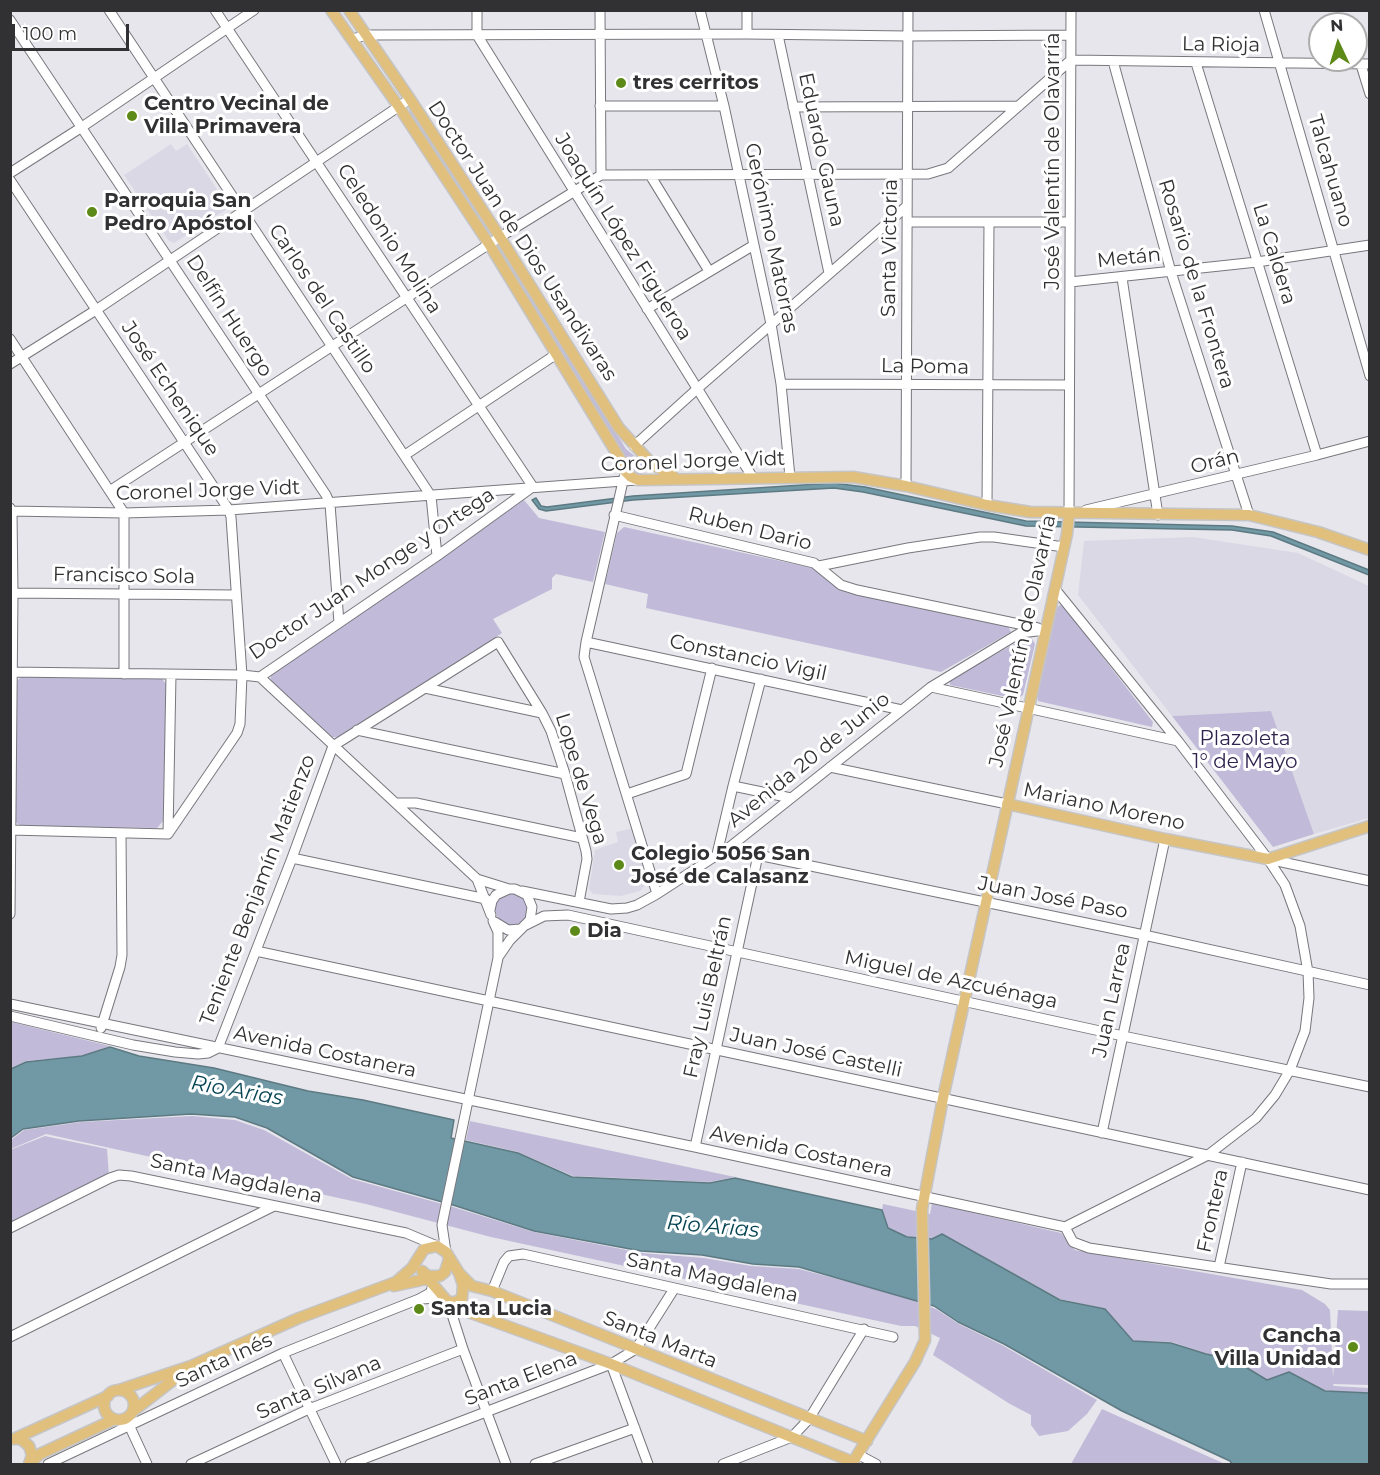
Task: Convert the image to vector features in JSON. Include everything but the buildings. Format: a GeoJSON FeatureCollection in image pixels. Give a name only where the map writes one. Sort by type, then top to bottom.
{"type":"FeatureCollection","features":[{"type":"Feature","properties":{"kind":"main road","name":"Doctor Juan de Dios Usandivaras"},"geometry":{"type":"LineString","coordinates":[[331,10],[399,107],[489,244],[623,466]]}},
{"type":"Feature","properties":{"kind":"main road","name":"Doctor Juan de Dios Usandivaras"},"geometry":{"type":"LineString","coordinates":[[349,10],[500,237],[619,428],[650,462],[677,478]]}},
{"type":"Feature","properties":{"kind":"main road"},"geometry":{"type":"LineString","coordinates":[[634,446],[623,466],[628,474],[640,480],[649,474],[650,462]]}},
{"type":"Feature","properties":{"kind":"main road","name":"Coronel Jorge Vidt"},"geometry":{"type":"LineString","coordinates":[[640,480],[853,477],[906,486],[987,505],[1069,517],[1158,514],[1249,515],[1318,532],[1370,549]]}},
{"type":"Feature","properties":{"kind":"main road","name":"José Valentín de Olavarría"},"geometry":{"type":"LineString","coordinates":[[854,1460],[921,1352],[925,1340],[922,1214],[943,1098],[1069,517]]}},
{"type":"Feature","properties":{"kind":"main road","name":"Mariano Moreno"},"geometry":{"type":"LineString","coordinates":[[1007,804],[1268,859]]}},
{"type":"Feature","properties":{"kind":"main road"},"geometry":{"type":"LineString","coordinates":[[1268,859],[1370,826]]}},
{"type":"Feature","properties":{"kind":"main road"},"geometry":{"type":"LineString","coordinates":[[13,1439],[119,1390],[190,1366],[299,1318],[385,1288],[429,1279],[445,1272],[437,1250],[418,1260],[405,1275],[385,1288]]}},
{"type":"Feature","properties":{"kind":"main road","name":"Santa Marta"},"geometry":{"type":"LineString","coordinates":[[437,1250],[471,1286],[867,1441]]}},
{"type":"Feature","properties":{"kind":"main road"},"geometry":{"type":"LineString","coordinates":[[418,1260],[419,1267],[447,1302],[456,1302],[462,1298],[463,1286],[459,1273]]}},
{"type":"Feature","properties":{"kind":"main road"},"geometry":{"type":"LineString","coordinates":[[468,1312],[469,1297],[486,1291]]}},
{"type":"Feature","properties":{"kind":"main road","name":"Santa Marta"},"geometry":{"type":"LineString","coordinates":[[447,1302],[854,1460]]}},
{"type":"Feature","properties":{"kind":"main road"},"geometry":{"type":"LineString","coordinates":[[29,1464],[40,1454],[125,1419],[190,1366]]}},
{"type":"Feature","properties":{"kind":"main road"},"geometry":{"type":"LineString","coordinates":[[119,1390],[132,1397],[134,1407],[125,1419]]}},
{"type":"Feature","properties":{"kind":"main road"},"geometry":{"type":"LineString","coordinates":[[108,1396],[105,1400],[107,1414],[125,1419]]}},
{"type":"Feature","properties":{"kind":"main road"},"geometry":{"type":"LineString","coordinates":[[13,1439],[26,1442],[32,1455],[29,1464]]}},
{"type":"Feature","properties":{"kind":"street"},"geometry":{"type":"LineString","coordinates":[[10,18],[17,10]]}},
{"type":"Feature","properties":{"kind":"street","name":"Carlos del Castillo"},"geometry":{"type":"LineString","coordinates":[[109,10],[431,496],[437,556]]}},
{"type":"Feature","properties":{"kind":"street","name":"Celedonio Molina"},"geometry":{"type":"LineString","coordinates":[[215,10],[533,487]]}},
{"type":"Feature","properties":{"kind":"street"},"geometry":{"type":"LineString","coordinates":[[10,173],[254,10]]}},
{"type":"Feature","properties":{"kind":"street"},"geometry":{"type":"LineString","coordinates":[[477,10],[477,35]]}},
{"type":"Feature","properties":{"kind":"street"},"geometry":{"type":"LineString","coordinates":[[600,10],[601,175]]}},
{"type":"Feature","properties":{"kind":"street","name":"Gerónimo Matorras"},"geometry":{"type":"LineString","coordinates":[[700,10],[711,48],[771,324],[782,384],[790,477]]}},
{"type":"Feature","properties":{"kind":"street"},"geometry":{"type":"LineString","coordinates":[[747,10],[747,34]]}},
{"type":"Feature","properties":{"kind":"street","name":"Santa Victoria"},"geometry":{"type":"LineString","coordinates":[[906,486],[908,10]]}},
{"type":"Feature","properties":{"kind":"street","name":"José Valentín de Olavarría"},"geometry":{"type":"LineString","coordinates":[[1069,517],[1071,10]]}},
{"type":"Feature","properties":{"kind":"street","name":"Talcahuano"},"geometry":{"type":"LineString","coordinates":[[1264,10],[1370,376]]}},
{"type":"Feature","properties":{"kind":"street","name":"Delfín Huergo"},"geometry":{"type":"LineString","coordinates":[[10,18],[326,495],[330,504],[339,623]]}},
{"type":"Feature","properties":{"kind":"street"},"geometry":{"type":"LineString","coordinates":[[352,39],[367,35],[1071,35]]}},
{"type":"Feature","properties":{"kind":"street","name":"Joaquín López Figueroa"},"geometry":{"type":"LineString","coordinates":[[477,35],[753,478]]}},
{"type":"Feature","properties":{"kind":"street","name":"Eduardo Gauna"},"geometry":{"type":"LineString","coordinates":[[778,35],[829,273]]}},
{"type":"Feature","properties":{"kind":"street"},"geometry":{"type":"LineString","coordinates":[[111,490],[489,244],[601,175],[909,176],[928,174],[948,168],[1071,60]]}},
{"type":"Feature","properties":{"kind":"street","name":"La Rioja"},"geometry":{"type":"LineString","coordinates":[[1071,60],[1308,64]]}},
{"type":"Feature","properties":{"kind":"street","name":"Rosario de la Frontera"},"geometry":{"type":"LineString","coordinates":[[1113,61],[1171,272],[1249,515]]}},
{"type":"Feature","properties":{"kind":"street","name":"La Caldera"},"geometry":{"type":"LineString","coordinates":[[1196,63],[1317,456]]}},
{"type":"Feature","properties":{"kind":"street"},"geometry":{"type":"LineString","coordinates":[[1366,72],[1370,94]]}},
{"type":"Feature","properties":{"kind":"street"},"geometry":{"type":"LineString","coordinates":[[10,364],[96,310],[410,99]]}},
{"type":"Feature","properties":{"kind":"street"},"geometry":{"type":"LineString","coordinates":[[600,106],[724,106]]}},
{"type":"Feature","properties":{"kind":"street"},"geometry":{"type":"LineString","coordinates":[[794,107],[1019,106]]}},
{"type":"Feature","properties":{"kind":"street"},"geometry":{"type":"LineString","coordinates":[[650,175],[709,271]]}},
{"type":"Feature","properties":{"kind":"street","name":"José Echenique"},"geometry":{"type":"LineString","coordinates":[[10,180],[229,510],[231,517],[242,675],[241,717],[237,733],[168,834]]}},
{"type":"Feature","properties":{"kind":"street"},"geometry":{"type":"LineString","coordinates":[[634,446],[907,206]]}},
{"type":"Feature","properties":{"kind":"street"},"geometry":{"type":"LineString","coordinates":[[908,222],[1070,222]]}},
{"type":"Feature","properties":{"kind":"street"},"geometry":{"type":"LineString","coordinates":[[987,505],[989,222]]}},
{"type":"Feature","properties":{"kind":"street"},"geometry":{"type":"LineString","coordinates":[[648,309],[754,245]]}},
{"type":"Feature","properties":{"kind":"street","name":"Metán"},"geometry":{"type":"LineString","coordinates":[[1070,282],[1257,262],[1370,245]]}},
{"type":"Feature","properties":{"kind":"street"},"geometry":{"type":"LineString","coordinates":[[1122,278],[1158,514]]}},
{"type":"Feature","properties":{"kind":"street"},"geometry":{"type":"LineString","coordinates":[[10,339],[124,513],[124,674]]}},
{"type":"Feature","properties":{"kind":"street"},"geometry":{"type":"LineString","coordinates":[[405,454],[555,355]]}},
{"type":"Feature","properties":{"kind":"street","name":"La Poma"},"geometry":{"type":"LineString","coordinates":[[782,384],[1069,385]]}},
{"type":"Feature","properties":{"kind":"street","name":"Orán"},"geometry":{"type":"LineString","coordinates":[[1069,517],[1370,441]]}},
{"type":"Feature","properties":{"kind":"street"},"geometry":{"type":"LineString","coordinates":[[623,466],[623,481],[584,657],[657,894]]}},
{"type":"Feature","properties":{"kind":"street","name":"Coronel Jorge Vidt"},"geometry":{"type":"LineString","coordinates":[[11,510],[124,513],[229,510],[640,480]]}},
{"type":"Feature","properties":{"kind":"street","name":"Doctor Juan Monge y Ortega"},"geometry":{"type":"LineString","coordinates":[[11,672],[260,677],[533,487]]}},
{"type":"Feature","properties":{"kind":"street"},"geometry":{"type":"LineString","coordinates":[[10,914],[13,593],[11,510]]}},
{"type":"Feature","properties":{"kind":"street","name":"Ruben Dario"},"geometry":{"type":"LineString","coordinates":[[614,516],[814,562],[842,585],[857,590],[1046,630]]}},
{"type":"Feature","properties":{"kind":"street"},"geometry":{"type":"LineString","coordinates":[[819,566],[908,548],[980,537],[1064,547]]}},
{"type":"Feature","properties":{"kind":"street"},"geometry":{"type":"LineString","coordinates":[[1055,589],[1178,741],[1268,859],[1285,885],[1296,910],[1304,941],[1309,998],[1305,1031],[1290,1070],[1275,1095],[1256,1118],[1208,1155],[1075,1224],[1065,1227],[1072,1242],[1089,1248],[1331,1284],[1370,1284]]}},
{"type":"Feature","properties":{"kind":"street","name":"Francisco Sola"},"geometry":{"type":"LineString","coordinates":[[13,593],[235,595]]}},
{"type":"Feature","properties":{"kind":"street","name":"Avenida 20 de Junio"},"geometry":{"type":"LineString","coordinates":[[522,891],[619,910],[637,904],[657,894],[731,846],[932,687],[1020,633],[1046,630]]}},
{"type":"Feature","properties":{"kind":"street","name":"Lope de Vega"},"geometry":{"type":"LineString","coordinates":[[425,688],[498,642],[542,713],[551,731],[565,774],[587,859],[579,903]]}},
{"type":"Feature","properties":{"kind":"street","name":"Constancio Vigil"},"geometry":{"type":"LineString","coordinates":[[586,642],[902,710]]}},
{"type":"Feature","properties":{"kind":"street"},"geometry":{"type":"LineString","coordinates":[[627,794],[686,774],[712,668]]}},
{"type":"Feature","properties":{"kind":"street"},"geometry":{"type":"LineString","coordinates":[[11,830],[168,834],[171,675]]}},
{"type":"Feature","properties":{"kind":"street"},"geometry":{"type":"LineString","coordinates":[[260,677],[477,879],[498,932],[498,958],[490,1001],[437,1250]]}},
{"type":"Feature","properties":{"kind":"street"},"geometry":{"type":"LineString","coordinates":[[717,854],[761,679]]}},
{"type":"Feature","properties":{"kind":"street"},"geometry":{"type":"LineString","coordinates":[[932,687],[1178,741]]}},
{"type":"Feature","properties":{"kind":"street"},"geometry":{"type":"LineString","coordinates":[[333,746],[425,688],[542,713]]}},
{"type":"Feature","properties":{"kind":"street"},"geometry":{"type":"LineString","coordinates":[[357,730],[565,774]]}},
{"type":"Feature","properties":{"kind":"street","name":"Teniente Benjamín Matienzo"},"geometry":{"type":"LineString","coordinates":[[218,1048],[333,746]]}},
{"type":"Feature","properties":{"kind":"street","name":"Mariano Moreno"},"geometry":{"type":"LineString","coordinates":[[831,767],[1007,804]]}},
{"type":"Feature","properties":{"kind":"street"},"geometry":{"type":"LineString","coordinates":[[733,786],[791,798]]}},
{"type":"Feature","properties":{"kind":"street"},"geometry":{"type":"LineString","coordinates":[[396,803],[416,803],[582,838]]}},
{"type":"Feature","properties":{"kind":"street"},"geometry":{"type":"LineString","coordinates":[[98,1036],[122,956],[121,834]]}},
{"type":"Feature","properties":{"kind":"street","name":"Juan Larrea"},"geometry":{"type":"LineString","coordinates":[[1102,1133],[1165,839]]}},
{"type":"Feature","properties":{"kind":"street","name":"Juan José Paso"},"geometry":{"type":"LineString","coordinates":[[731,846],[758,855],[1144,935],[1370,985]]}},
{"type":"Feature","properties":{"kind":"street","name":"Fray Luis Beltrán"},"geometry":{"type":"LineString","coordinates":[[695,1147],[714,1050],[758,855]]}},
{"type":"Feature","properties":{"kind":"street"},"geometry":{"type":"LineString","coordinates":[[292,858],[486,899]]}},
{"type":"Feature","properties":{"kind":"street","name":"Mariano Moreno"},"geometry":{"type":"LineString","coordinates":[[1268,859],[1370,881]]}},
{"type":"Feature","properties":{"kind":"street"},"geometry":{"type":"LineString","coordinates":[[477,879],[522,891],[527,895],[532,907],[530,920],[498,958]]}},
{"type":"Feature","properties":{"kind":"street"},"geometry":{"type":"LineString","coordinates":[[509,889],[496,895],[492,901],[492,918],[497,925],[508,930],[523,927]]}},
{"type":"Feature","properties":{"kind":"street","name":"Miguel de Azcuénaga"},"geometry":{"type":"LineString","coordinates":[[523,927],[543,916],[568,915],[1123,1036],[1370,1087]]}},
{"type":"Feature","properties":{"kind":"street","name":"Juan José Castelli"},"geometry":{"type":"LineString","coordinates":[[256,951],[1370,1190]]}},
{"type":"Feature","properties":{"kind":"street","name":"Avenida Costanera"},"geometry":{"type":"LineString","coordinates":[[10,1004],[1065,1227]]}},
{"type":"Feature","properties":{"kind":"street","name":"Avenida Costanera"},"geometry":{"type":"LineString","coordinates":[[10,1016],[175,1052],[198,1054],[208,1053],[218,1048]]}},
{"type":"Feature","properties":{"kind":"street","name":"Frontera"},"geometry":{"type":"LineString","coordinates":[[1220,1267],[1242,1162]]}},
{"type":"Feature","properties":{"kind":"street","name":"Santa Magdalena"},"geometry":{"type":"LineString","coordinates":[[10,1228],[119,1175],[406,1233],[437,1250]]}},
{"type":"Feature","properties":{"kind":"street"},"geometry":{"type":"LineString","coordinates":[[10,1337],[274,1206]]}},
{"type":"Feature","properties":{"kind":"street"},"geometry":{"type":"LineString","coordinates":[[437,1250],[435,1237],[443,1220]]}},
{"type":"Feature","properties":{"kind":"street","name":"Santa Magdalena"},"geometry":{"type":"LineString","coordinates":[[486,1291],[509,1256],[523,1254],[893,1337]]}},
{"type":"Feature","properties":{"kind":"street","name":"Santa Inés"},"geometry":{"type":"LineString","coordinates":[[48,1464],[125,1419],[419,1299],[430,1293],[429,1279]]}},
{"type":"Feature","properties":{"kind":"street","name":"Santa Elena"},"geometry":{"type":"LineString","coordinates":[[350,1464],[611,1365],[636,1349],[674,1289]]}},
{"type":"Feature","properties":{"kind":"street","name":"Santa Inés"},"geometry":{"type":"LineString","coordinates":[[419,1299],[436,1298],[447,1302]]}},
{"type":"Feature","properties":{"kind":"street"},"geometry":{"type":"LineString","coordinates":[[447,1302],[506,1464]]}},
{"type":"Feature","properties":{"kind":"street"},"geometry":{"type":"LineString","coordinates":[[723,1464],[792,1437],[809,1419],[864,1329]]}},
{"type":"Feature","properties":{"kind":"street","name":"Santa Silvana"},"geometry":{"type":"LineString","coordinates":[[191,1464],[309,1409],[463,1350]]}},
{"type":"Feature","properties":{"kind":"street"},"geometry":{"type":"LineString","coordinates":[[283,1353],[336,1464]]}},
{"type":"Feature","properties":{"kind":"street"},"geometry":{"type":"LineString","coordinates":[[611,1365],[648,1464]]}},
{"type":"Feature","properties":{"kind":"street"},"geometry":{"type":"LineString","coordinates":[[125,1419],[147,1464]]}},
{"type":"Feature","properties":{"kind":"street"},"geometry":{"type":"LineString","coordinates":[[535,1464],[635,1428]]}},
{"type":"Feature","properties":{"kind":"street","name":"Santa Marta"},"geometry":{"type":"LineString","coordinates":[[854,1460],[876,1464]]}},
{"type":"Feature","properties":{"kind":"shaded area"},"geometry":{"type":"Polygon","coordinates":[[[171,144],[176,151],[187,144],[228,206],[227,209],[174,243],[169,241],[124,175],[171,144]]]}},
{"type":"Feature","properties":{"kind":"shaded area"},"geometry":{"type":"Polygon","coordinates":[[[1193,537],[1298,553],[1369,586],[1369,818],[1314,834],[1271,711],[1172,716],[1078,595],[1084,541],[1193,537]]]}},
{"type":"Feature","properties":{"kind":"shaded area","name":"Colegio 5056 San José de Calasanz"},"geometry":{"type":"Polygon","coordinates":[[[634,828],[649,881],[640,891],[621,896],[593,894],[589,889],[595,850],[618,842],[616,832],[634,828]]]}},
{"type":"Feature","properties":{"kind":"green space"},"geometry":{"type":"Polygon","coordinates":[[[411,108],[490,233],[487,232],[410,113],[411,108]]]}},
{"type":"Feature","properties":{"kind":"green space"},"geometry":{"type":"Polygon","coordinates":[[[499,243],[626,449],[647,466],[645,473],[639,474],[634,471],[496,248],[496,244],[499,243]]]}},
{"type":"Feature","properties":{"kind":"green space"},"geometry":{"type":"Polygon","coordinates":[[[524,500],[539,518],[605,532],[593,582],[556,574],[552,578],[552,589],[493,619],[502,633],[340,737],[331,737],[270,682],[271,675],[524,500]]]}},
{"type":"Feature","properties":{"kind":"green space"},"geometry":{"type":"Polygon","coordinates":[[[624,527],[813,568],[846,592],[1008,626],[1011,632],[941,672],[646,608],[648,594],[605,584],[617,533],[624,527]]]}},
{"type":"Feature","properties":{"kind":"green space"},"geometry":{"type":"Polygon","coordinates":[[[1060,605],[1064,607],[1153,722],[1152,727],[1038,701],[1037,696],[1056,608],[1060,605]]]}},
{"type":"Feature","properties":{"kind":"green space"},"geometry":{"type":"Polygon","coordinates":[[[1028,636],[1035,644],[1023,695],[1017,699],[950,685],[950,680],[1028,636]]]}},
{"type":"Feature","properties":{"kind":"green space"},"geometry":{"type":"Polygon","coordinates":[[[21,677],[162,679],[167,685],[164,820],[157,828],[20,826],[14,820],[16,682],[21,677]]]}},
{"type":"Feature","properties":{"kind":"green space","name":"Plazoleta 1° de Mayo"},"geometry":{"type":"Polygon","coordinates":[[[1271,711],[1314,834],[1273,847],[1172,716],[1271,711]]]}},
{"type":"Feature","properties":{"kind":"green space"},"geometry":{"type":"Polygon","coordinates":[[[512,891],[527,899],[529,917],[514,927],[508,927],[499,921],[494,907],[500,896],[512,891]]]}},
{"type":"Feature","properties":{"kind":"green space"},"geometry":{"type":"Polygon","coordinates":[[[11,1022],[110,1046],[82,1056],[26,1061],[11,1068],[11,1022]]]}},
{"type":"Feature","properties":{"kind":"green space"},"geometry":{"type":"Polygon","coordinates":[[[192,1116],[235,1120],[264,1130],[352,1179],[534,1232],[642,1253],[704,1258],[751,1266],[799,1269],[895,1294],[936,1309],[1097,1400],[1087,1414],[1068,1431],[1039,1436],[1031,1425],[1031,1415],[933,1355],[940,1338],[915,1326],[901,1326],[491,1237],[366,1204],[46,1134],[11,1149],[11,1140],[24,1130],[81,1122],[192,1116]]]}},
{"type":"Feature","properties":{"kind":"green space"},"geometry":{"type":"Polygon","coordinates":[[[470,1121],[735,1177],[710,1182],[573,1176],[518,1152],[466,1140],[470,1121]]]}},
{"type":"Feature","properties":{"kind":"green space"},"geometry":{"type":"Polygon","coordinates":[[[45,1136],[107,1149],[109,1176],[11,1222],[10,1150],[45,1136]]]}},
{"type":"Feature","properties":{"kind":"green space"},"geometry":{"type":"Polygon","coordinates":[[[932,1203],[1061,1233],[1075,1250],[1302,1290],[1325,1304],[1330,1310],[1333,1378],[1338,1310],[1369,1311],[1369,1385],[1333,1384],[1334,1386],[1369,1388],[1369,1393],[1325,1391],[1289,1372],[1268,1380],[1234,1360],[1172,1342],[1133,1341],[1105,1309],[1060,1299],[942,1234],[932,1239],[907,1237],[888,1228],[882,1210],[883,1204],[930,1214],[932,1203]]]}},
{"type":"Feature","properties":{"kind":"green space"},"geometry":{"type":"Polygon","coordinates":[[[1102,1409],[1225,1464],[1071,1464],[1102,1409]]]}},
{"type":"Feature","properties":{"kind":"water"},"geometry":{"type":"Polygon","coordinates":[[[833,483],[865,487],[1026,521],[1232,526],[1273,532],[1369,570],[1369,575],[1271,536],[1232,530],[1026,526],[834,488],[633,500],[546,511],[539,509],[532,500],[536,498],[541,506],[547,507],[633,496],[833,483]]]}},
{"type":"Feature","properties":{"kind":"water","name":"Río Arias"},"geometry":{"type":"Polygon","coordinates":[[[110,1047],[139,1056],[214,1068],[308,1091],[363,1100],[454,1120],[451,1138],[518,1153],[572,1177],[710,1183],[735,1178],[882,1210],[888,1228],[907,1237],[932,1239],[942,1234],[1060,1300],[1105,1309],[1133,1341],[1171,1343],[1234,1360],[1267,1380],[1289,1372],[1325,1391],[1369,1393],[1369,1464],[1232,1464],[1230,1461],[1122,1411],[1004,1344],[958,1322],[934,1306],[799,1267],[753,1264],[702,1255],[641,1251],[534,1231],[353,1177],[267,1128],[235,1117],[191,1114],[79,1121],[23,1129],[11,1138],[11,1069],[26,1062],[82,1056],[110,1047]]]}},
{"type":"Feature","properties":{"kind":"place","name":"tres cerritos"},"geometry":{"type":"Point","coordinates":[621,83]}},
{"type":"Feature","properties":{"kind":"place","name":"Centro Vecinal de Villa Primavera"},"geometry":{"type":"Point","coordinates":[132,116]}},
{"type":"Feature","properties":{"kind":"place","name":"Parroquia San Pedro Apóstol"},"geometry":{"type":"Point","coordinates":[92,212]}},
{"type":"Feature","properties":{"kind":"place","name":"Colegio 5056 San José de Calasanz"},"geometry":{"type":"Point","coordinates":[619,865]}},
{"type":"Feature","properties":{"kind":"place","name":"Dia"},"geometry":{"type":"Point","coordinates":[575,931]}},
{"type":"Feature","properties":{"kind":"place","name":"Santa Lucia"},"geometry":{"type":"Point","coordinates":[419,1309]}},
{"type":"Feature","properties":{"kind":"place","name":"Cancha Villa Unidad"},"geometry":{"type":"Point","coordinates":[1353,1347]}}]}
